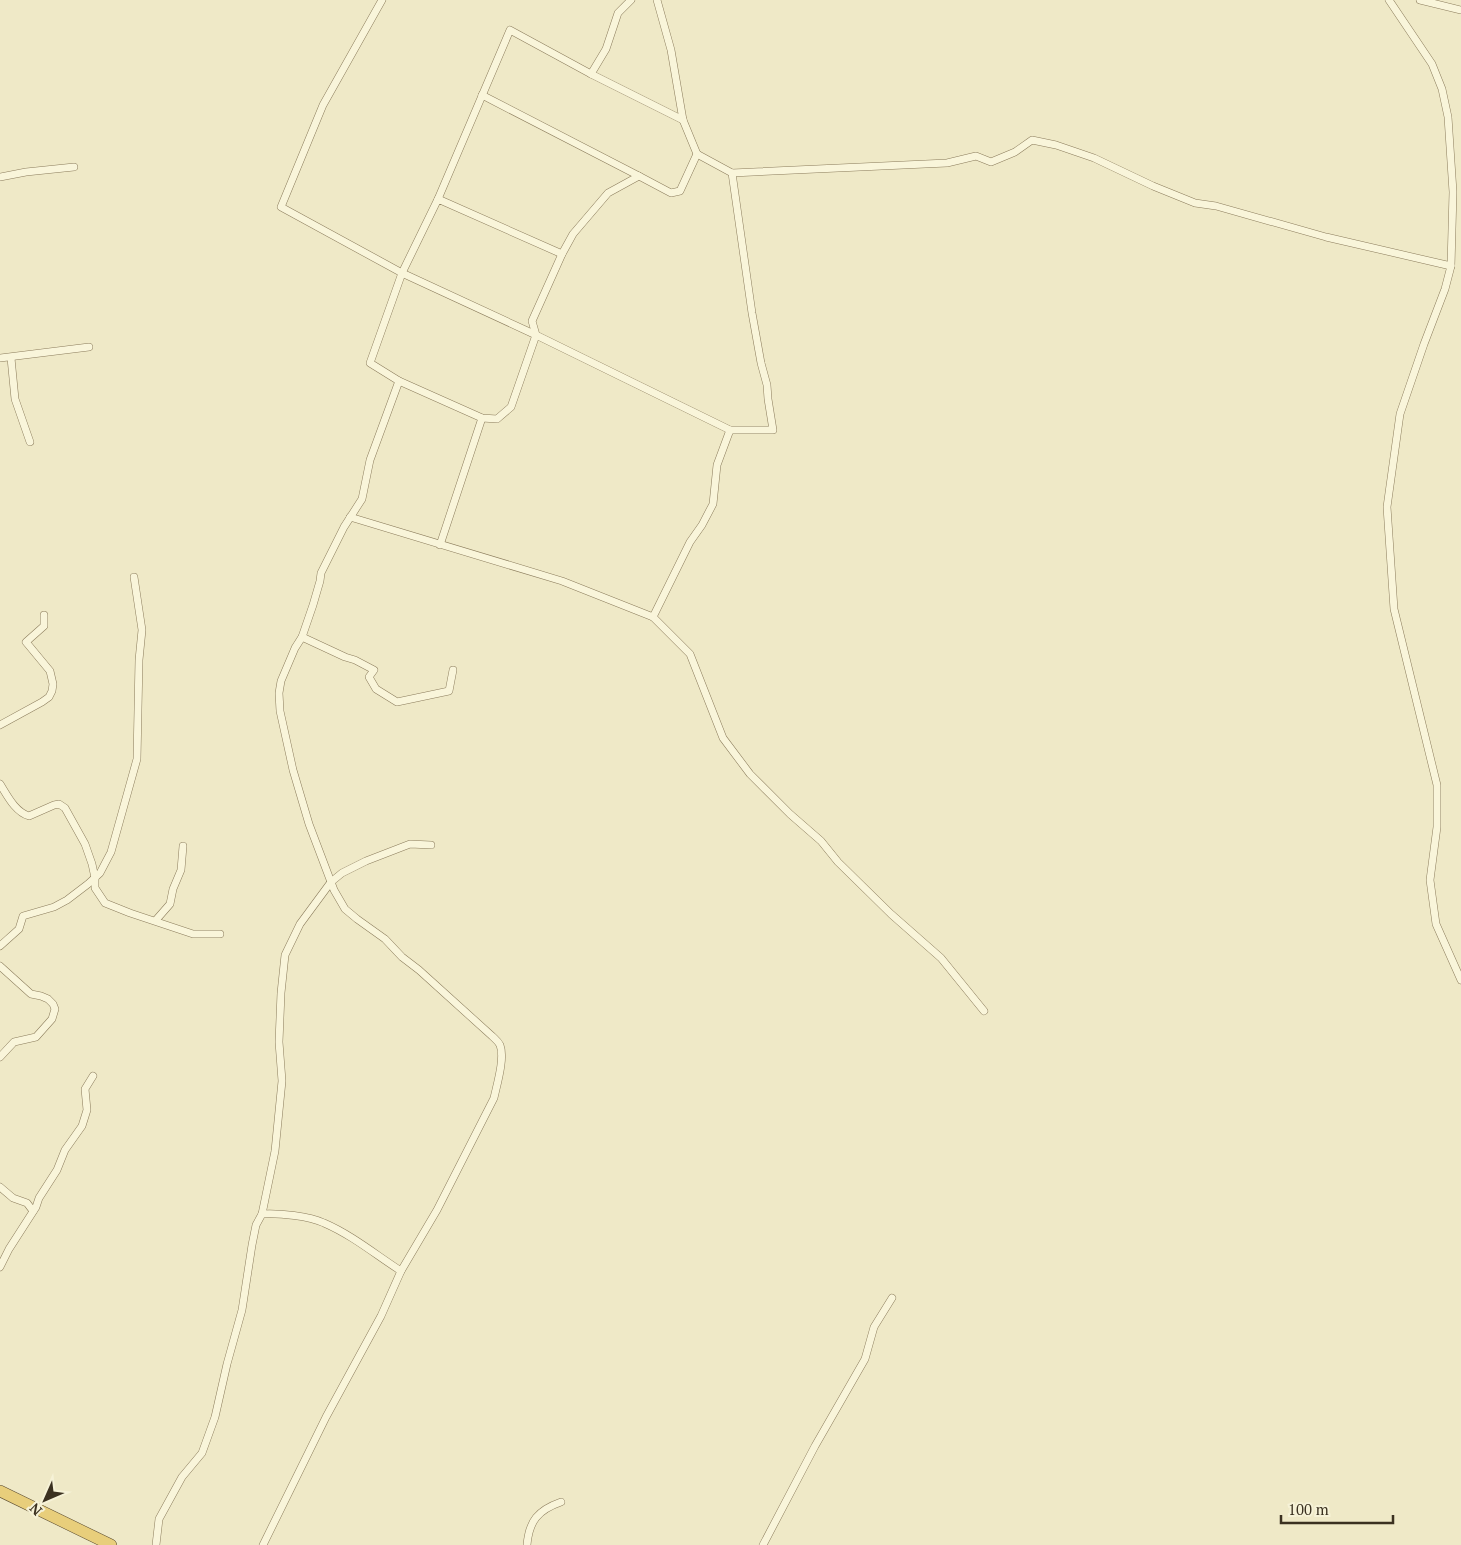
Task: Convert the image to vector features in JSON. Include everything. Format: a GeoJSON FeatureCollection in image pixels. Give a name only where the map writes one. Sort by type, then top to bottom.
{"type":"FeatureCollection","features":[{"type":"Feature","properties":{"kind":"highway"},"geometry":{"type":"LineString","coordinates":[[0,1490],[111,1545]]}},
{"type":"Feature","properties":{"kind":"street"},"geometry":{"type":"LineString","coordinates":[[382,0],[323,106],[282,207],[402,274],[536,334],[730,430],[773,430],[767,385],[752,313],[732,173]]}},
{"type":"Feature","properties":{"kind":"street"},"geometry":{"type":"LineString","coordinates":[[591,74],[606,49],[618,13],[631,0]]}},
{"type":"Feature","properties":{"kind":"street"},"geometry":{"type":"LineString","coordinates":[[657,0],[671,50],[683,120],[697,154],[732,173],[947,163],[976,156],[991,162],[1015,152],[1032,140],[1056,145],[1094,158],[1153,186],[1195,203],[1216,206],[1326,237],[1450,266]]}},
{"type":"Feature","properties":{"kind":"street"},"geometry":{"type":"LineString","coordinates":[[1389,0],[1432,64],[1442,89],[1448,117],[1453,192],[1450,266],[1445,290],[1400,414],[1388,507],[1394,609],[1438,785],[1437,827],[1430,880],[1436,924],[1461,980]]}},
{"type":"Feature","properties":{"kind":"street"},"geometry":{"type":"LineString","coordinates":[[1420,0],[1461,10]]}},
{"type":"Feature","properties":{"kind":"street"},"geometry":{"type":"LineString","coordinates":[[639,176],[608,192],[573,234],[532,321],[536,334],[511,407],[497,419],[482,418],[399,381],[370,363],[402,274],[438,199],[510,30],[591,74],[683,120]]}},
{"type":"Feature","properties":{"kind":"street"},"geometry":{"type":"LineString","coordinates":[[482,95],[671,193],[680,192],[697,154]]}},
{"type":"Feature","properties":{"kind":"street"},"geometry":{"type":"LineString","coordinates":[[0,177],[74,167]]}},
{"type":"Feature","properties":{"kind":"street"},"geometry":{"type":"LineString","coordinates":[[438,199],[562,254]]}},
{"type":"Feature","properties":{"kind":"street"},"geometry":{"type":"LineString","coordinates":[[0,358],[89,347]]}},
{"type":"Feature","properties":{"kind":"street"},"geometry":{"type":"LineString","coordinates":[[11,358],[15,399],[30,442]]}},
{"type":"Feature","properties":{"kind":"street"},"geometry":{"type":"LineString","coordinates":[[263,1545],[326,1417],[382,1316],[401,1271],[437,1210],[494,1098],[498,1078],[501,1050],[499,1043],[419,970],[402,957],[386,939],[345,909],[334,890],[309,824],[298,789],[280,711],[279,693],[281,681],[295,648],[302,637],[321,573],[350,517],[362,499],[370,460],[399,381]]}},
{"type":"Feature","properties":{"kind":"street"},"geometry":{"type":"LineString","coordinates":[[440,545],[482,418]]}},
{"type":"Feature","properties":{"kind":"street"},"geometry":{"type":"LineString","coordinates":[[653,616],[690,542],[713,504],[717,465],[730,430]]}},
{"type":"Feature","properties":{"kind":"street"},"geometry":{"type":"LineString","coordinates":[[350,517],[562,581],[653,616],[690,654],[723,738],[750,774],[790,814],[821,841],[838,862],[941,958],[984,1011]]}},
{"type":"Feature","properties":{"kind":"street"},"geometry":{"type":"LineString","coordinates":[[0,946],[19,929],[23,916],[67,900],[95,878],[100,873],[111,852],[137,758],[139,660],[142,630],[134,577]]}},
{"type":"Feature","properties":{"kind":"street"},"geometry":{"type":"LineString","coordinates":[[0,725],[42,702],[52,691],[53,684],[50,670],[26,642],[44,626],[44,615]]}},
{"type":"Feature","properties":{"kind":"street"},"geometry":{"type":"LineString","coordinates":[[302,637],[374,670],[369,677],[376,689],[397,702],[449,691],[453,670]]}},
{"type":"Feature","properties":{"kind":"street"},"geometry":{"type":"LineString","coordinates":[[0,784],[18,810],[24,815],[28,816],[59,804],[65,808],[85,844],[95,878],[94,888],[105,902],[130,913],[156,920],[193,934],[220,934]]}},
{"type":"Feature","properties":{"kind":"street"},"geometry":{"type":"LineString","coordinates":[[156,1545],[159,1519],[182,1477],[202,1453],[215,1417],[242,1310],[252,1245],[256,1226],[262,1214],[275,1151],[282,1081],[279,1042],[285,955],[300,924],[331,882],[342,873],[382,854],[410,844],[431,845]]}},
{"type":"Feature","properties":{"kind":"street"},"geometry":{"type":"LineString","coordinates":[[156,920],[170,904],[173,889],[181,870],[183,846]]}},
{"type":"Feature","properties":{"kind":"street"},"geometry":{"type":"LineString","coordinates":[[0,966],[31,994],[48,999],[53,1004],[55,1014],[36,1037],[14,1042],[0,1057]]}},
{"type":"Feature","properties":{"kind":"street"},"geometry":{"type":"LineString","coordinates":[[0,1267],[9,1249],[36,1207],[39,1198],[58,1170],[65,1150],[82,1126],[87,1110],[85,1089],[93,1076]]}},
{"type":"Feature","properties":{"kind":"street"},"geometry":{"type":"LineString","coordinates":[[0,1187],[13,1198],[27,1203],[33,1212]]}},
{"type":"Feature","properties":{"kind":"street"},"geometry":{"type":"LineString","coordinates":[[262,1214],[281,1214],[322,1222],[340,1231],[401,1271]]}},
{"type":"Feature","properties":{"kind":"street"},"geometry":{"type":"LineString","coordinates":[[763,1545],[815,1446],[865,1359],[874,1327],[892,1298]]}},
{"type":"Feature","properties":{"kind":"street"},"geometry":{"type":"LineString","coordinates":[[527,1545],[533,1520],[551,1506],[561,1502]]}}]}
